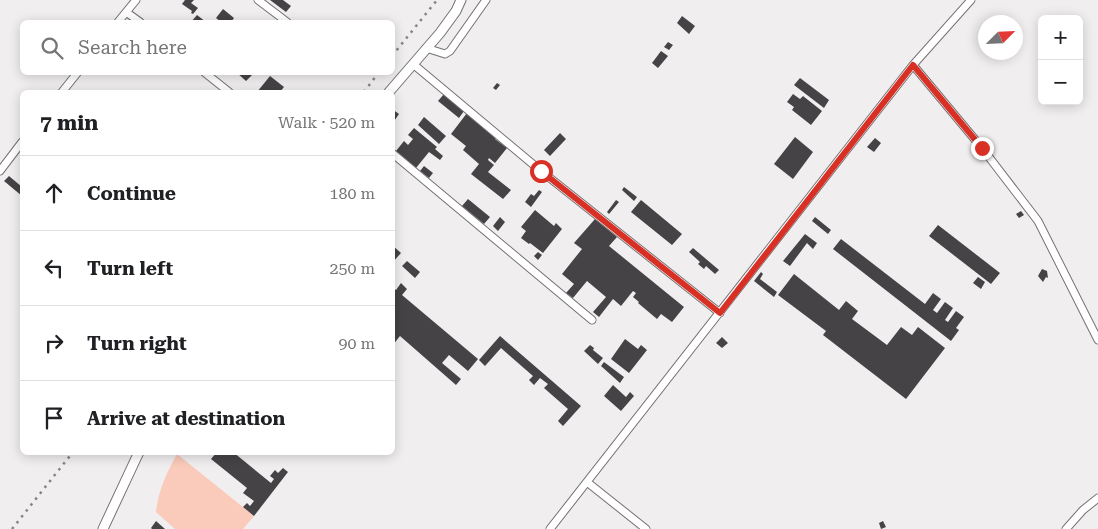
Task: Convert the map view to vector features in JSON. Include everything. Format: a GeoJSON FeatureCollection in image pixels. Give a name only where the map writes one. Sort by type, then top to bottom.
{"type":"FeatureCollection","features":[{"type":"Feature","properties":{"kind":"main road"},"geometry":{"type":"LineString","coordinates":[[391,90],[440,33],[456,11],[461,0]]}},
{"type":"Feature","properties":{"kind":"main road"},"geometry":{"type":"LineString","coordinates":[[103,529],[139,455]]}},
{"type":"Feature","properties":{"kind":"street"},"geometry":{"type":"LineString","coordinates":[[120,20],[136,0]]}},
{"type":"Feature","properties":{"kind":"street"},"geometry":{"type":"LineString","coordinates":[[258,0],[284,20]]}},
{"type":"Feature","properties":{"kind":"street"},"geometry":{"type":"LineString","coordinates":[[426,48],[445,54],[450,51],[486,0]]}},
{"type":"Feature","properties":{"kind":"street"},"geometry":{"type":"LineString","coordinates":[[550,529],[913,65],[971,0]]}},
{"type":"Feature","properties":{"kind":"street"},"geometry":{"type":"LineString","coordinates":[[126,12],[137,20]]}},
{"type":"Feature","properties":{"kind":"street"},"geometry":{"type":"LineString","coordinates":[[412,64],[541,171],[720,313]]}},
{"type":"Feature","properties":{"kind":"street"},"geometry":{"type":"LineString","coordinates":[[913,65],[982,148],[1038,221],[1098,340]]}},
{"type":"Feature","properties":{"kind":"street"},"geometry":{"type":"LineString","coordinates":[[64,90],[76,75]]}},
{"type":"Feature","properties":{"kind":"street"},"geometry":{"type":"LineString","coordinates":[[208,75],[226,90]]}},
{"type":"Feature","properties":{"kind":"street"},"geometry":{"type":"LineString","coordinates":[[0,171],[20,145]]}},
{"type":"Feature","properties":{"kind":"street"},"geometry":{"type":"LineString","coordinates":[[395,156],[592,320]]}},
{"type":"Feature","properties":{"kind":"street"},"geometry":{"type":"LineString","coordinates":[[587,482],[646,529]]}},
{"type":"Feature","properties":{"kind":"street"},"geometry":{"type":"LineString","coordinates":[[1066,529],[1083,510],[1098,498]]}},
{"type":"Feature","properties":{"kind":"shaded area"},"geometry":{"type":"Polygon","coordinates":[[[178,455],[254,516],[243,529],[175,529],[156,512],[163,482],[178,455]]]}},
{"type":"Feature","properties":{"kind":"building"},"geometry":{"type":"Polygon","coordinates":[[[185,0],[194,0],[191,3],[198,8],[193,14],[191,13],[192,11],[182,4],[185,0]]]}},
{"type":"Feature","properties":{"kind":"building"},"geometry":{"type":"Polygon","coordinates":[[[270,0],[283,0],[291,6],[286,12],[270,0]]]}},
{"type":"Feature","properties":{"kind":"building"},"geometry":{"type":"Polygon","coordinates":[[[223,9],[234,18],[232,20],[218,20],[216,18],[223,9]]]}},
{"type":"Feature","properties":{"kind":"building"},"geometry":{"type":"Polygon","coordinates":[[[197,15],[203,20],[193,20],[197,15]]]}},
{"type":"Feature","properties":{"kind":"building"},"geometry":{"type":"Polygon","coordinates":[[[682,16],[695,26],[689,34],[677,23],[682,16]]]}},
{"type":"Feature","properties":{"kind":"building"},"geometry":{"type":"Polygon","coordinates":[[[668,42],[673,45],[669,50],[664,47],[668,42]]]}},
{"type":"Feature","properties":{"kind":"building"},"geometry":{"type":"Polygon","coordinates":[[[661,51],[668,56],[658,68],[652,63],[661,51]]]}},
{"type":"Feature","properties":{"kind":"building"},"geometry":{"type":"Polygon","coordinates":[[[239,75],[252,75],[246,81],[239,75]]]}},
{"type":"Feature","properties":{"kind":"building"},"geometry":{"type":"Polygon","coordinates":[[[270,76],[284,87],[282,90],[259,90],[270,76]]]}},
{"type":"Feature","properties":{"kind":"building"},"geometry":{"type":"Polygon","coordinates":[[[800,78],[829,100],[824,108],[794,85],[800,78]]]}},
{"type":"Feature","properties":{"kind":"building"},"geometry":{"type":"Polygon","coordinates":[[[497,83],[500,85],[496,90],[493,88],[497,83]]]}},
{"type":"Feature","properties":{"kind":"building"},"geometry":{"type":"Polygon","coordinates":[[[444,94],[464,111],[459,118],[438,101],[444,94]]]}},
{"type":"Feature","properties":{"kind":"building"},"geometry":{"type":"Polygon","coordinates":[[[793,94],[800,99],[803,96],[822,111],[811,125],[792,110],[794,107],[787,102],[793,94]]]}},
{"type":"Feature","properties":{"kind":"building"},"geometry":{"type":"Polygon","coordinates":[[[395,111],[399,114],[395,120],[395,111]]]}},
{"type":"Feature","properties":{"kind":"building"},"geometry":{"type":"Polygon","coordinates":[[[467,113],[497,137],[495,139],[507,148],[495,163],[489,158],[488,160],[494,165],[488,172],[511,190],[503,199],[471,174],[479,164],[463,150],[466,146],[451,134],[467,113]]]}},
{"type":"Feature","properties":{"kind":"building"},"geometry":{"type":"Polygon","coordinates":[[[424,117],[446,136],[439,144],[418,125],[424,117]]]}},
{"type":"Feature","properties":{"kind":"building"},"geometry":{"type":"Polygon","coordinates":[[[414,128],[437,147],[435,149],[443,156],[440,160],[429,152],[416,168],[396,151],[404,141],[408,145],[413,139],[408,135],[414,128]]]}},
{"type":"Feature","properties":{"kind":"building"},"geometry":{"type":"Polygon","coordinates":[[[560,133],[566,139],[550,156],[544,150],[560,133]]]}},
{"type":"Feature","properties":{"kind":"building"},"geometry":{"type":"Polygon","coordinates":[[[795,137],[813,152],[793,179],[774,164],[795,137]]]}},
{"type":"Feature","properties":{"kind":"building"},"geometry":{"type":"Polygon","coordinates":[[[875,138],[881,143],[874,152],[867,147],[875,138]]]}},
{"type":"Feature","properties":{"kind":"building"},"geometry":{"type":"Polygon","coordinates":[[[424,166],[433,173],[429,178],[420,171],[424,166]]]}},
{"type":"Feature","properties":{"kind":"building"},"geometry":{"type":"Polygon","coordinates":[[[9,176],[20,185],[20,194],[4,181],[9,176]]]}},
{"type":"Feature","properties":{"kind":"building"},"geometry":{"type":"Polygon","coordinates":[[[624,187],[637,197],[634,201],[622,190],[624,187]]]}},
{"type":"Feature","properties":{"kind":"building"},"geometry":{"type":"Polygon","coordinates":[[[539,190],[542,192],[531,207],[525,202],[531,194],[534,196],[539,190]]]}},
{"type":"Feature","properties":{"kind":"building"},"geometry":{"type":"Polygon","coordinates":[[[468,199],[490,217],[484,224],[462,206],[468,199]]]}},
{"type":"Feature","properties":{"kind":"building"},"geometry":{"type":"Polygon","coordinates":[[[616,200],[619,202],[609,214],[607,212],[616,200]]]}},
{"type":"Feature","properties":{"kind":"building"},"geometry":{"type":"Polygon","coordinates":[[[641,200],[682,234],[672,245],[631,212],[641,200]]]}},
{"type":"Feature","properties":{"kind":"building"},"geometry":{"type":"Polygon","coordinates":[[[535,210],[554,226],[556,223],[562,229],[543,253],[521,238],[526,231],[521,227],[535,210]]]}},
{"type":"Feature","properties":{"kind":"building"},"geometry":{"type":"Polygon","coordinates":[[[1021,211],[1024,215],[1019,218],[1016,214],[1021,211]]]}},
{"type":"Feature","properties":{"kind":"building"},"geometry":{"type":"Polygon","coordinates":[[[500,217],[505,222],[498,231],[493,226],[500,217]]]}},
{"type":"Feature","properties":{"kind":"building"},"geometry":{"type":"Polygon","coordinates":[[[815,217],[831,230],[828,234],[812,221],[815,217]]]}},
{"type":"Feature","properties":{"kind":"building"},"geometry":{"type":"Polygon","coordinates":[[[595,219],[617,237],[609,246],[684,307],[672,322],[661,314],[657,319],[638,303],[633,297],[636,293],[633,291],[621,306],[613,299],[599,317],[593,312],[606,297],[587,281],[573,298],[566,293],[574,284],[562,274],[582,249],[574,243],[595,219]]]}},
{"type":"Feature","properties":{"kind":"building"},"geometry":{"type":"Polygon","coordinates":[[[938,225],[1000,273],[991,284],[929,236],[938,225]]]}},
{"type":"Feature","properties":{"kind":"building"},"geometry":{"type":"Polygon","coordinates":[[[805,234],[817,243],[813,249],[807,243],[790,266],[783,261],[805,234]]]}},
{"type":"Feature","properties":{"kind":"building"},"geometry":{"type":"Polygon","coordinates":[[[841,239],[925,304],[933,293],[941,299],[933,310],[937,313],[945,302],[953,308],[945,320],[948,322],[956,311],[964,317],[956,328],[959,330],[951,341],[833,249],[841,239]]]}},
{"type":"Feature","properties":{"kind":"building"},"geometry":{"type":"Polygon","coordinates":[[[395,248],[401,253],[395,260],[395,248]]]}},
{"type":"Feature","properties":{"kind":"building"},"geometry":{"type":"Polygon","coordinates":[[[693,248],[719,270],[715,274],[706,266],[704,269],[698,264],[700,262],[689,252],[693,248]]]}},
{"type":"Feature","properties":{"kind":"building"},"geometry":{"type":"Polygon","coordinates":[[[538,252],[542,255],[538,260],[534,256],[538,252]]]}},
{"type":"Feature","properties":{"kind":"building"},"geometry":{"type":"Polygon","coordinates":[[[407,261],[420,272],[415,278],[402,266],[407,261]]]}},
{"type":"Feature","properties":{"kind":"building"},"geometry":{"type":"Polygon","coordinates":[[[1042,269],[1047,271],[1048,278],[1046,277],[1043,282],[1038,276],[1042,269]]]}},
{"type":"Feature","properties":{"kind":"building"},"geometry":{"type":"Polygon","coordinates":[[[761,272],[763,274],[760,279],[777,292],[774,297],[754,281],[761,272]]]}},
{"type":"Feature","properties":{"kind":"building"},"geometry":{"type":"Polygon","coordinates":[[[794,274],[839,310],[846,301],[858,311],[852,319],[887,345],[901,327],[912,335],[918,327],[945,348],[906,399],[823,335],[826,331],[778,295],[794,274]]]}},
{"type":"Feature","properties":{"kind":"building"},"geometry":{"type":"Polygon","coordinates":[[[978,277],[985,282],[981,289],[973,283],[978,277]]]}},
{"type":"Feature","properties":{"kind":"building"},"geometry":{"type":"Polygon","coordinates":[[[401,283],[407,289],[402,295],[478,359],[468,371],[449,355],[442,363],[461,379],[456,385],[400,336],[395,342],[396,290],[401,283]]]}},
{"type":"Feature","properties":{"kind":"building"},"geometry":{"type":"Polygon","coordinates":[[[500,336],[581,406],[563,426],[558,421],[568,409],[544,388],[548,384],[540,378],[534,385],[529,380],[533,376],[501,348],[485,366],[479,360],[500,336]]]}},
{"type":"Feature","properties":{"kind":"building"},"geometry":{"type":"Polygon","coordinates":[[[722,337],[728,343],[722,348],[716,343],[722,337]]]}},
{"type":"Feature","properties":{"kind":"building"},"geometry":{"type":"Polygon","coordinates":[[[625,339],[638,349],[641,345],[647,350],[629,373],[611,359],[625,339]]]}},
{"type":"Feature","properties":{"kind":"building"},"geometry":{"type":"Polygon","coordinates":[[[590,345],[603,358],[598,364],[584,351],[590,345]]]}},
{"type":"Feature","properties":{"kind":"building"},"geometry":{"type":"Polygon","coordinates":[[[604,362],[624,377],[620,383],[601,366],[604,362]]]}},
{"type":"Feature","properties":{"kind":"building"},"geometry":{"type":"Polygon","coordinates":[[[613,385],[626,397],[630,392],[634,396],[621,411],[604,396],[613,385]]]}},
{"type":"Feature","properties":{"kind":"building"},"geometry":{"type":"Polygon","coordinates":[[[214,455],[237,455],[271,483],[274,479],[270,476],[275,470],[278,473],[283,468],[288,472],[254,516],[243,507],[247,503],[250,506],[254,501],[243,493],[247,488],[211,459],[214,455]]]}},
{"type":"Feature","properties":{"kind":"building"},"geometry":{"type":"Polygon","coordinates":[[[156,521],[165,529],[152,529],[156,521]]]}},
{"type":"Feature","properties":{"kind":"building"},"geometry":{"type":"Polygon","coordinates":[[[883,521],[886,527],[881,529],[879,523],[883,521]]]}},
{"type":"Feature","properties":{"kind":"railway"},"geometry":{"type":"LineString","coordinates":[[395,52],[437,0]]}},
{"type":"Feature","properties":{"kind":"railway"},"geometry":{"type":"LineString","coordinates":[[366,90],[377,75]]}},
{"type":"Feature","properties":{"kind":"railway"},"geometry":{"type":"LineString","coordinates":[[12,529],[71,455]]}},
{"type":"Feature","properties":{"kind":"route"},"geometry":{"type":"LineString","coordinates":[[541,171],[720,313],[913,65],[982,148]]}}]}
